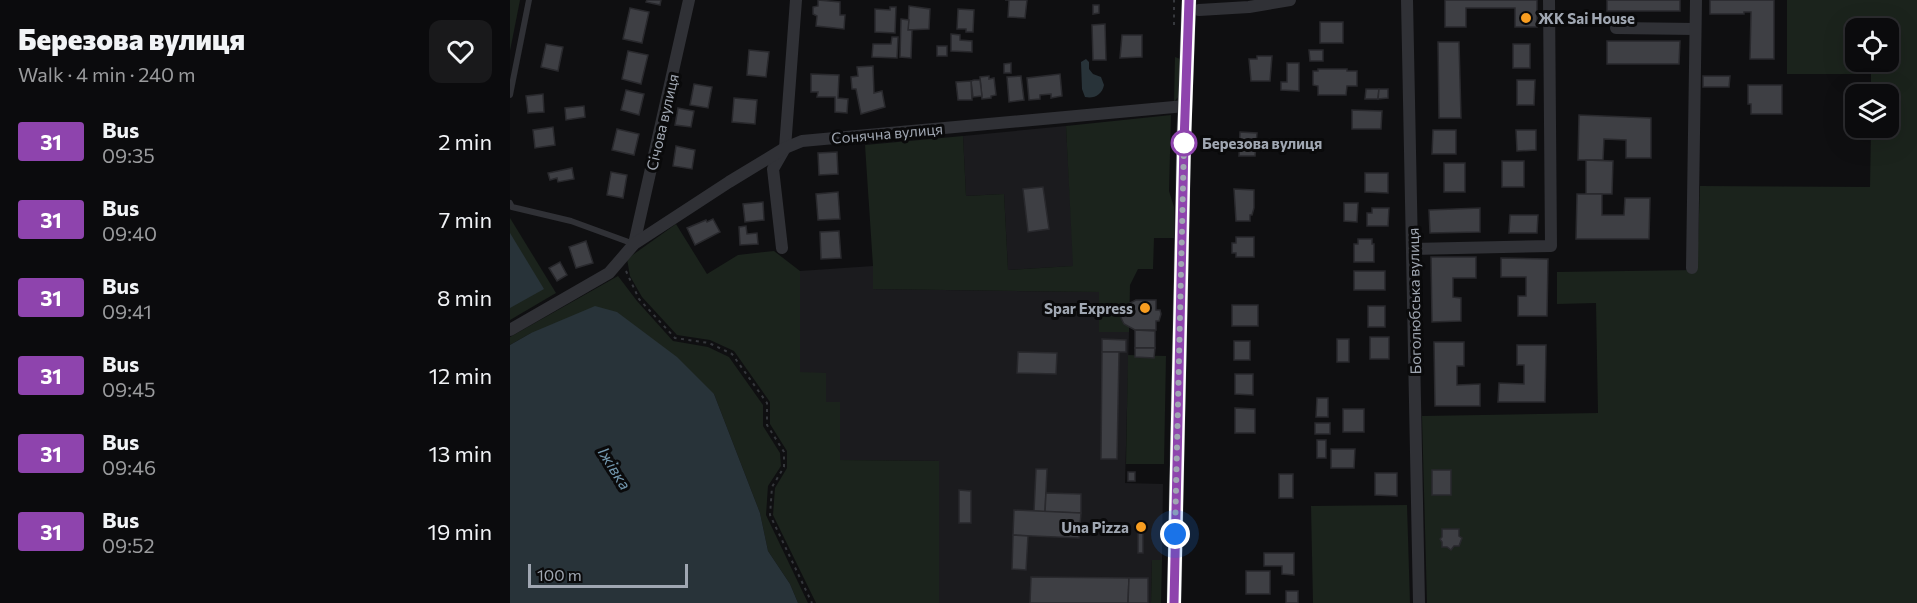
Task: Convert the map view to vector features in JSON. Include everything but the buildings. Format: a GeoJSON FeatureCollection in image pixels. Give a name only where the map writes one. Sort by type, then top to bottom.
{"type":"FeatureCollection","features":[{"type":"Feature","properties":{"kind":"street","name":"Січова вулиця"},"geometry":{"type":"LineString","coordinates":[[634,244],[689,0]]}},
{"type":"Feature","properties":{"kind":"street"},"geometry":{"type":"LineString","coordinates":[[782,249],[773,169],[785,148],[796,0]]}},
{"type":"Feature","properties":{"kind":"street"},"geometry":{"type":"LineString","coordinates":[[1192,7],[1227,0]]}},
{"type":"Feature","properties":{"kind":"street"},"geometry":{"type":"LineString","coordinates":[[1192,7],[1249,7],[1290,0]]}},
{"type":"Feature","properties":{"kind":"street","name":"Боголюбська вулиця"},"geometry":{"type":"LineString","coordinates":[[1407,0],[1419,603]]}},
{"type":"Feature","properties":{"kind":"street"},"geometry":{"type":"LineString","coordinates":[[1412,249],[1551,246],[1549,0]]}},
{"type":"Feature","properties":{"kind":"street"},"geometry":{"type":"LineString","coordinates":[[1692,268],[1696,0]]}},
{"type":"Feature","properties":{"kind":"street"},"geometry":{"type":"LineString","coordinates":[[1174,603],[1185,106],[1192,7]]}},
{"type":"Feature","properties":{"kind":"street"},"geometry":{"type":"LineString","coordinates":[[1616,28],[1695,29]]}},
{"type":"Feature","properties":{"kind":"street","name":"Сонячна вулиця"},"geometry":{"type":"LineString","coordinates":[[510,330],[609,273],[634,244],[785,148],[802,141],[1185,106]]}},
{"type":"Feature","properties":{"kind":"lane"},"geometry":{"type":"LineString","coordinates":[[510,95],[529,0]]}},
{"type":"Feature","properties":{"kind":"lane"},"geometry":{"type":"LineString","coordinates":[[510,203],[512,207],[571,221],[634,244]]}},
{"type":"Feature","properties":{"kind":"path"},"geometry":{"type":"LineString","coordinates":[[1174,0],[1174,25]]}},
{"type":"Feature","properties":{"kind":"path"},"geometry":{"type":"LineString","coordinates":[[623,257],[627,277],[639,299],[675,338],[709,343],[732,354],[767,404],[767,425],[784,452],[784,467],[772,487],[770,515],[812,603]]}},
{"type":"Feature","properties":{"kind":"shaded area"},"geometry":{"type":"Polygon","coordinates":[[[510,0],[520,0],[510,51],[510,0]]]}},
{"type":"Feature","properties":{"kind":"shaded area"},"geometry":{"type":"Polygon","coordinates":[[[1787,0],[1917,0],[1917,603],[1427,603],[1422,416],[1598,413],[1596,303],[1557,304],[1557,272],[1697,270],[1700,186],[1870,187],[1871,138],[1899,138],[1899,84],[1871,84],[1871,74],[1787,74],[1787,0]]]}},
{"type":"Feature","properties":{"kind":"shaded area"},"geometry":{"type":"Polygon","coordinates":[[[1175,57],[1180,59],[1179,96],[1174,102],[1175,57]]]}},
{"type":"Feature","properties":{"kind":"shaded area"},"geometry":{"type":"Polygon","coordinates":[[[1171,115],[1169,191],[1174,207],[1174,238],[1154,238],[1153,269],[1138,269],[1130,285],[1129,332],[1099,332],[1099,292],[873,289],[865,145],[963,136],[966,196],[1004,194],[1008,270],[1073,266],[1066,126],[1171,115]]]}},
{"type":"Feature","properties":{"kind":"shaded area"},"geometry":{"type":"Polygon","coordinates":[[[1066,126],[1074,266],[1008,270],[1004,194],[966,196],[963,136],[1066,126]]]}},
{"type":"Feature","properties":{"kind":"shaded area"},"geometry":{"type":"Polygon","coordinates":[[[510,218],[556,293],[510,320],[510,218]]]}},
{"type":"Feature","properties":{"kind":"shaded area"},"geometry":{"type":"Polygon","coordinates":[[[676,224],[707,274],[738,255],[774,251],[800,271],[800,372],[826,373],[826,402],[840,402],[840,460],[939,461],[939,603],[816,603],[773,515],[775,488],[787,468],[787,451],[770,424],[770,402],[734,351],[710,340],[677,335],[642,297],[630,276],[627,259],[676,224]]]}},
{"type":"Feature","properties":{"kind":"shaded area"},"geometry":{"type":"Polygon","coordinates":[[[873,266],[873,289],[1100,292],[1099,332],[1129,332],[1125,483],[1163,484],[1162,560],[1152,560],[1151,603],[939,603],[939,461],[840,460],[840,402],[826,402],[800,373],[800,271],[873,266]]]}},
{"type":"Feature","properties":{"kind":"shaded area"},"geometry":{"type":"Polygon","coordinates":[[[618,276],[673,341],[708,347],[729,357],[763,405],[763,426],[780,453],[781,466],[768,486],[766,515],[808,603],[798,603],[790,584],[768,551],[760,513],[714,394],[531,333],[510,345],[510,337],[618,276]]]}},
{"type":"Feature","properties":{"kind":"shaded area"},"geometry":{"type":"Polygon","coordinates":[[[1128,355],[1166,356],[1164,464],[1126,464],[1128,355]]]}},
{"type":"Feature","properties":{"kind":"shaded area"},"geometry":{"type":"Polygon","coordinates":[[[1407,505],[1410,603],[1313,603],[1311,506],[1407,505]]]}},
{"type":"Feature","properties":{"kind":"shaded area"},"geometry":{"type":"Polygon","coordinates":[[[1152,560],[1162,560],[1161,603],[1151,603],[1152,560]]]}},
{"type":"Feature","properties":{"kind":"water"},"geometry":{"type":"Polygon","coordinates":[[[1086,59],[1089,62],[1089,69],[1093,74],[1101,77],[1104,85],[1097,96],[1085,97],[1082,89],[1081,62],[1086,59]]]}},
{"type":"Feature","properties":{"kind":"water"},"geometry":{"type":"Polygon","coordinates":[[[510,233],[544,289],[510,308],[510,233]]]}},
{"type":"Feature","properties":{"kind":"water","name":"Іжівка"},"geometry":{"type":"Polygon","coordinates":[[[595,306],[617,312],[677,357],[714,394],[760,513],[768,551],[790,584],[798,603],[510,603],[510,345],[531,333],[595,306]]]}},
{"type":"Feature","properties":{"kind":"bus line","name":"31"},"geometry":{"type":"LineString","coordinates":[[1174,603],[1189,0]]}},
{"type":"Feature","properties":{"kind":"place","name":"ЖК Sai House"},"geometry":{"type":"Point","coordinates":[1526,18]}},
{"type":"Feature","properties":{"kind":"place","name":"Березова вулиця"},"geometry":{"type":"Point","coordinates":[1184,143]}},
{"type":"Feature","properties":{"kind":"place","name":"Spar Express"},"geometry":{"type":"Point","coordinates":[1145,308]}},
{"type":"Feature","properties":{"kind":"place","name":"Una Pizza"},"geometry":{"type":"Point","coordinates":[1141,527]}},
{"type":"Feature","properties":{"kind":"route"},"geometry":{"type":"LineString","coordinates":[[1175,534],[1184,143]]}}]}
